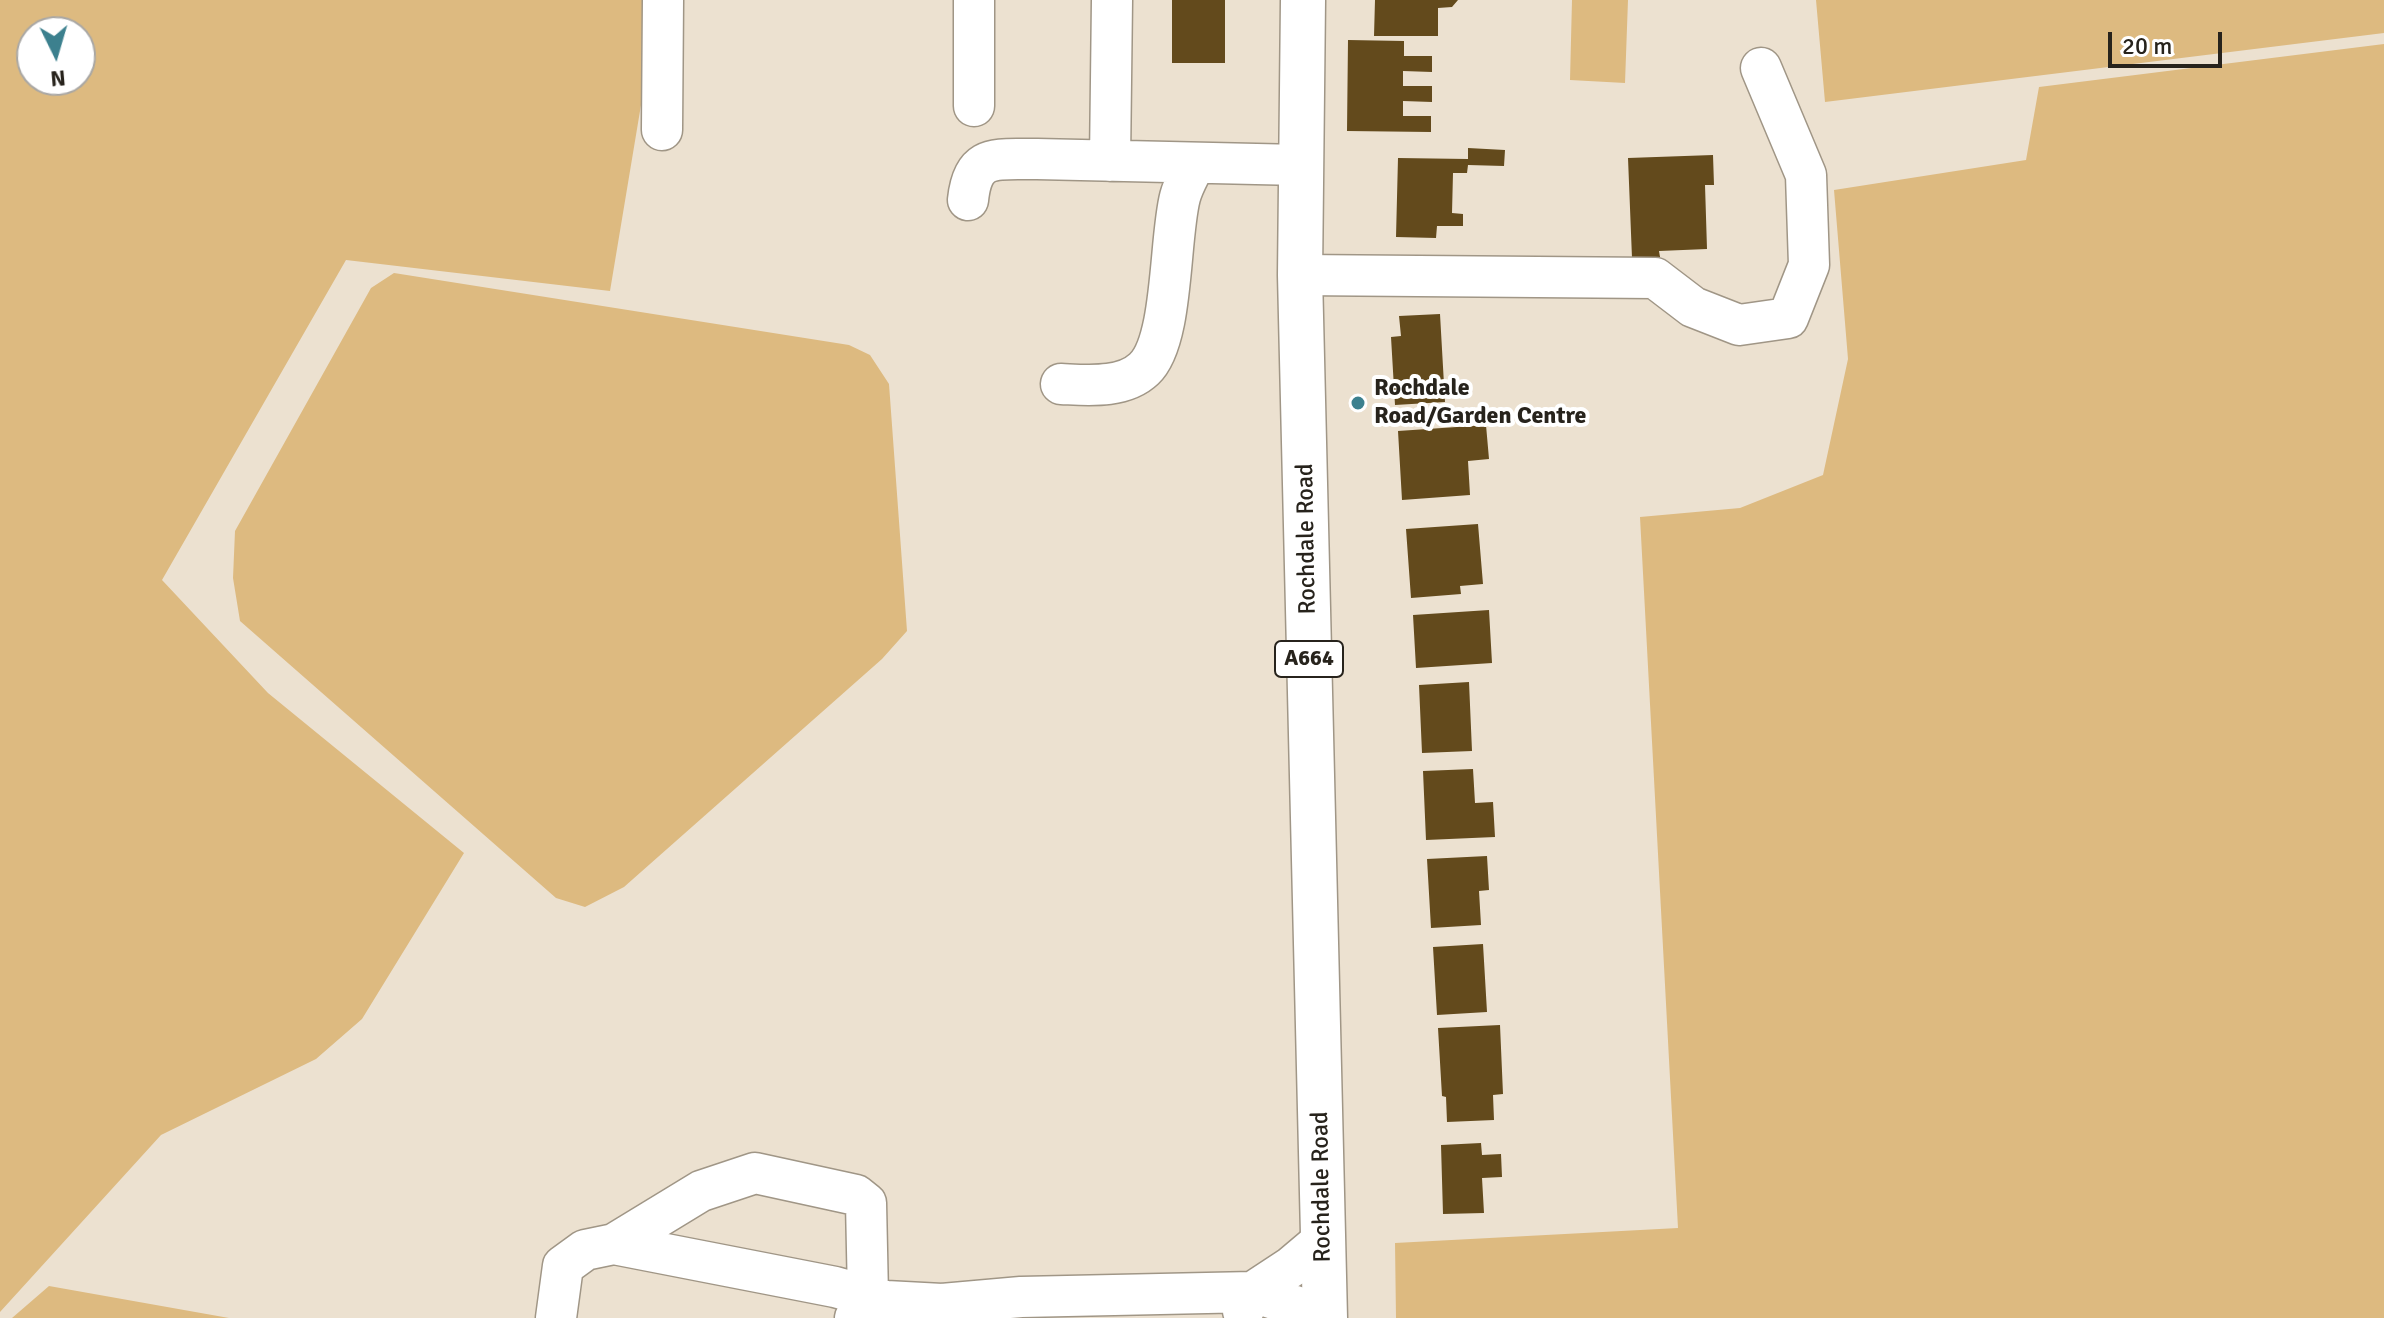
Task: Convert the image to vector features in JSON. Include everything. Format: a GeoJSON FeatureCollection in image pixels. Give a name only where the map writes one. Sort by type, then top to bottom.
{"type":"FeatureCollection","features":[{"type":"Feature","properties":{"kind":"main road","name":"Rochdale Road"},"geometry":{"type":"LineString","coordinates":[[1303,0],[1300,275],[1325,1317]]}},
{"type":"Feature","properties":{"kind":"street"},"geometry":{"type":"LineString","coordinates":[[662,130],[663,0]]}},
{"type":"Feature","properties":{"kind":"street"},"geometry":{"type":"LineString","coordinates":[[974,0],[974,106]]}},
{"type":"Feature","properties":{"kind":"street"},"geometry":{"type":"LineString","coordinates":[[1110,161],[1112,0]]}},
{"type":"Feature","properties":{"kind":"street"},"geometry":{"type":"LineString","coordinates":[[1300,275],[1655,278],[1693,307],[1739,325],[1788,318],[1809,265],[1806,175],[1761,68]]}},
{"type":"Feature","properties":{"kind":"street"},"geometry":{"type":"LineString","coordinates":[[968,200],[971,177],[987,162],[1037,159],[1300,165]]}},
{"type":"Feature","properties":{"kind":"street"},"geometry":{"type":"LineString","coordinates":[[1061,384],[1108,386],[1143,370],[1155,352],[1164,328],[1180,195],[1195,163]]}},
{"type":"Feature","properties":{"kind":"street"},"geometry":{"type":"LineString","coordinates":[[556,1318],[563,1266],[585,1250],[614,1244],[701,1191],[755,1173],[856,1195],[866,1203],[861,1307]]}},
{"type":"Feature","properties":{"kind":"street"},"geometry":{"type":"LineString","coordinates":[[1246,1305],[1323,1240]]}},
{"type":"Feature","properties":{"kind":"street"},"geometry":{"type":"LineString","coordinates":[[614,1244],[835,1287],[861,1307]]}},
{"type":"Feature","properties":{"kind":"street"},"geometry":{"type":"LineString","coordinates":[[861,1307],[886,1301],[944,1311],[1021,1297],[1246,1305],[1325,1317]]}},
{"type":"Feature","properties":{"kind":"shaded area"},"geometry":{"type":"Polygon","coordinates":[[[0,0],[650,0],[650,51],[610,291],[346,260],[162,580],[268,693],[464,853],[362,1019],[316,1059],[161,1135],[0,1312],[0,0]]]}},
{"type":"Feature","properties":{"kind":"shaded area"},"geometry":{"type":"Polygon","coordinates":[[[1572,0],[1628,0],[1625,83],[1570,80],[1572,0]]]}},
{"type":"Feature","properties":{"kind":"shaded area"},"geometry":{"type":"Polygon","coordinates":[[[1816,0],[2384,0],[2384,33],[1825,102],[1816,0]]]}},
{"type":"Feature","properties":{"kind":"shaded area"},"geometry":{"type":"Polygon","coordinates":[[[2384,44],[2384,1318],[1396,1318],[1395,1243],[1678,1228],[1640,517],[1740,508],[1823,475],[1848,359],[1834,190],[2026,160],[2039,87],[2384,44]]]}},
{"type":"Feature","properties":{"kind":"shaded area"},"geometry":{"type":"Polygon","coordinates":[[[394,273],[849,345],[870,355],[889,384],[907,631],[882,659],[624,887],[585,907],[556,898],[240,621],[233,578],[235,531],[371,288],[394,273]]]}},
{"type":"Feature","properties":{"kind":"shaded area"},"geometry":{"type":"Polygon","coordinates":[[[49,1286],[229,1318],[12,1318],[49,1286]]]}},
{"type":"Feature","properties":{"kind":"building"},"geometry":{"type":"Polygon","coordinates":[[[1172,0],[1225,0],[1225,63],[1172,63],[1172,0]]]}},
{"type":"Feature","properties":{"kind":"building"},"geometry":{"type":"Polygon","coordinates":[[[1375,0],[1458,0],[1452,7],[1438,8],[1438,36],[1374,36],[1375,0]]]}},
{"type":"Feature","properties":{"kind":"building"},"geometry":{"type":"Polygon","coordinates":[[[1348,40],[1404,41],[1404,56],[1432,56],[1432,72],[1403,71],[1403,86],[1432,86],[1432,102],[1403,101],[1403,116],[1431,116],[1431,132],[1347,131],[1348,40]]]}},
{"type":"Feature","properties":{"kind":"building"},"geometry":{"type":"Polygon","coordinates":[[[1468,148],[1505,150],[1504,166],[1468,165],[1467,173],[1453,173],[1452,213],[1463,214],[1463,226],[1437,226],[1436,238],[1396,237],[1398,158],[1468,159],[1468,148]]]}},
{"type":"Feature","properties":{"kind":"building"},"geometry":{"type":"Polygon","coordinates":[[[1713,155],[1714,185],[1705,185],[1707,249],[1659,251],[1660,257],[1632,258],[1628,158],[1713,155]]]}},
{"type":"Feature","properties":{"kind":"building"},"geometry":{"type":"Polygon","coordinates":[[[1440,314],[1445,402],[1395,405],[1391,337],[1401,336],[1399,316],[1440,314]]]}},
{"type":"Feature","properties":{"kind":"building"},"geometry":{"type":"Polygon","coordinates":[[[1486,425],[1489,459],[1468,461],[1470,495],[1402,500],[1398,431],[1486,425]]]}},
{"type":"Feature","properties":{"kind":"building"},"geometry":{"type":"Polygon","coordinates":[[[1478,524],[1483,584],[1460,586],[1461,594],[1411,598],[1406,529],[1478,524]]]}},
{"type":"Feature","properties":{"kind":"building"},"geometry":{"type":"Polygon","coordinates":[[[1489,610],[1492,663],[1416,668],[1413,615],[1489,610]]]}},
{"type":"Feature","properties":{"kind":"building"},"geometry":{"type":"Polygon","coordinates":[[[1469,682],[1472,751],[1422,753],[1419,685],[1469,682]]]}},
{"type":"Feature","properties":{"kind":"building"},"geometry":{"type":"Polygon","coordinates":[[[1473,769],[1475,803],[1493,802],[1495,837],[1426,840],[1423,771],[1473,769]]]}},
{"type":"Feature","properties":{"kind":"building"},"geometry":{"type":"Polygon","coordinates":[[[1487,856],[1489,890],[1479,891],[1481,925],[1431,928],[1427,859],[1487,856]]]}},
{"type":"Feature","properties":{"kind":"building"},"geometry":{"type":"Polygon","coordinates":[[[1483,944],[1487,1012],[1437,1015],[1433,947],[1483,944]]]}},
{"type":"Feature","properties":{"kind":"building"},"geometry":{"type":"Polygon","coordinates":[[[1500,1025],[1503,1094],[1493,1095],[1494,1120],[1447,1122],[1446,1097],[1442,1096],[1438,1028],[1500,1025]]]}},
{"type":"Feature","properties":{"kind":"building"},"geometry":{"type":"Polygon","coordinates":[[[1481,1143],[1482,1155],[1501,1154],[1502,1177],[1482,1178],[1484,1213],[1443,1214],[1441,1145],[1481,1143]]]}},
{"type":"Feature","properties":{"kind":"place","name":"Rochdale Road/Garden Centre"},"geometry":{"type":"Point","coordinates":[1358,403]}}]}
